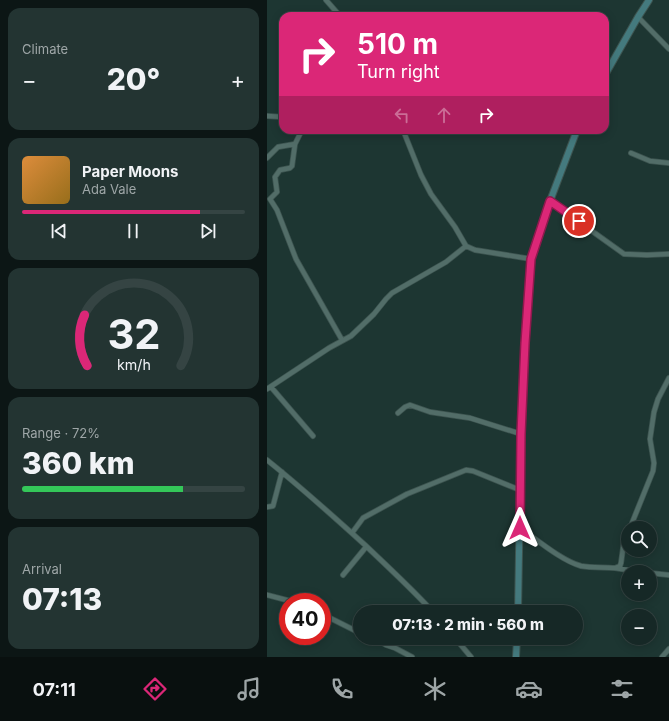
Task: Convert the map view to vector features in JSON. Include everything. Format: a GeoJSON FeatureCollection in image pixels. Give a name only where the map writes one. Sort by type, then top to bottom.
{"type":"FeatureCollection","features":[{"type":"Feature","properties":{"kind":"street"},"geometry":{"type":"LineString","coordinates":[[326,0],[336,12]]}},
{"type":"Feature","properties":{"kind":"street"},"geometry":{"type":"LineString","coordinates":[[609,68],[649,0]]}},
{"type":"Feature","properties":{"kind":"street"},"geometry":{"type":"LineString","coordinates":[[638,17],[669,49]]}},
{"type":"Feature","properties":{"kind":"street"},"geometry":{"type":"LineString","coordinates":[[267,116],[279,117]]}},
{"type":"Feature","properties":{"kind":"street"},"geometry":{"type":"LineString","coordinates":[[300,134],[295,144],[293,163],[290,168],[279,170],[277,173],[275,177],[277,192],[270,199],[277,210],[295,259],[342,340]]}},
{"type":"Feature","properties":{"kind":"street"},"geometry":{"type":"LineString","coordinates":[[405,134],[421,175],[431,194],[455,227],[466,246],[475,250],[531,259]]}},
{"type":"Feature","properties":{"kind":"street"},"geometry":{"type":"LineString","coordinates":[[518,605],[521,434],[531,259],[550,201],[575,134]]}},
{"type":"Feature","properties":{"kind":"street"},"geometry":{"type":"LineString","coordinates":[[267,158],[278,147],[295,144]]}},
{"type":"Feature","properties":{"kind":"street"},"geometry":{"type":"LineString","coordinates":[[631,153],[651,161],[669,163]]}},
{"type":"Feature","properties":{"kind":"street"},"geometry":{"type":"LineString","coordinates":[[550,201],[624,254],[669,254]]}},
{"type":"Feature","properties":{"kind":"street"},"geometry":{"type":"LineString","coordinates":[[313,436],[269,388],[312,358],[351,336],[365,324],[393,293],[446,262],[466,246]]}},
{"type":"Feature","properties":{"kind":"street"},"geometry":{"type":"LineString","coordinates":[[632,521],[653,471],[654,463],[650,439],[654,412],[658,399],[669,378]]}},
{"type":"Feature","properties":{"kind":"street"},"geometry":{"type":"LineString","coordinates":[[398,413],[410,405],[441,414],[470,418],[521,434]]}},
{"type":"Feature","properties":{"kind":"street"},"geometry":{"type":"LineString","coordinates":[[267,460],[302,488],[352,533],[412,589],[427,605]]}},
{"type":"Feature","properties":{"kind":"street"},"geometry":{"type":"LineString","coordinates":[[352,533],[363,518],[407,494],[466,470],[473,471],[520,490]]}},
{"type":"Feature","properties":{"kind":"street"},"geometry":{"type":"LineString","coordinates":[[267,507],[273,506],[282,472]]}},
{"type":"Feature","properties":{"kind":"street"},"geometry":{"type":"LineString","coordinates":[[520,528],[557,554],[581,566],[621,569]]}},
{"type":"Feature","properties":{"kind":"street"},"geometry":{"type":"LineString","coordinates":[[343,575],[366,547]]}},
{"type":"Feature","properties":{"kind":"street"},"geometry":{"type":"LineString","coordinates":[[615,568],[620,566],[622,557]]}},
{"type":"Feature","properties":{"kind":"street"},"geometry":{"type":"LineString","coordinates":[[657,573],[669,574]]}},
{"type":"Feature","properties":{"kind":"street"},"geometry":{"type":"LineString","coordinates":[[267,595],[279,598]]}},
{"type":"Feature","properties":{"kind":"street"},"geometry":{"type":"LineString","coordinates":[[331,618],[353,629]]}},
{"type":"Feature","properties":{"kind":"street"},"geometry":{"type":"LineString","coordinates":[[386,645],[412,657]]}},
{"type":"Feature","properties":{"kind":"street"},"geometry":{"type":"LineString","coordinates":[[461,645],[471,657]]}},
{"type":"Feature","properties":{"kind":"street"},"geometry":{"type":"LineString","coordinates":[[516,657],[517,645]]}},
{"type":"Feature","properties":{"kind":"street"},"geometry":{"type":"LineString","coordinates":[[662,657],[669,649]]}},
{"type":"Feature","properties":{"kind":"route"},"geometry":{"type":"LineString","coordinates":[[520,528],[521,434],[531,259],[550,201],[579,221]]}}]}
